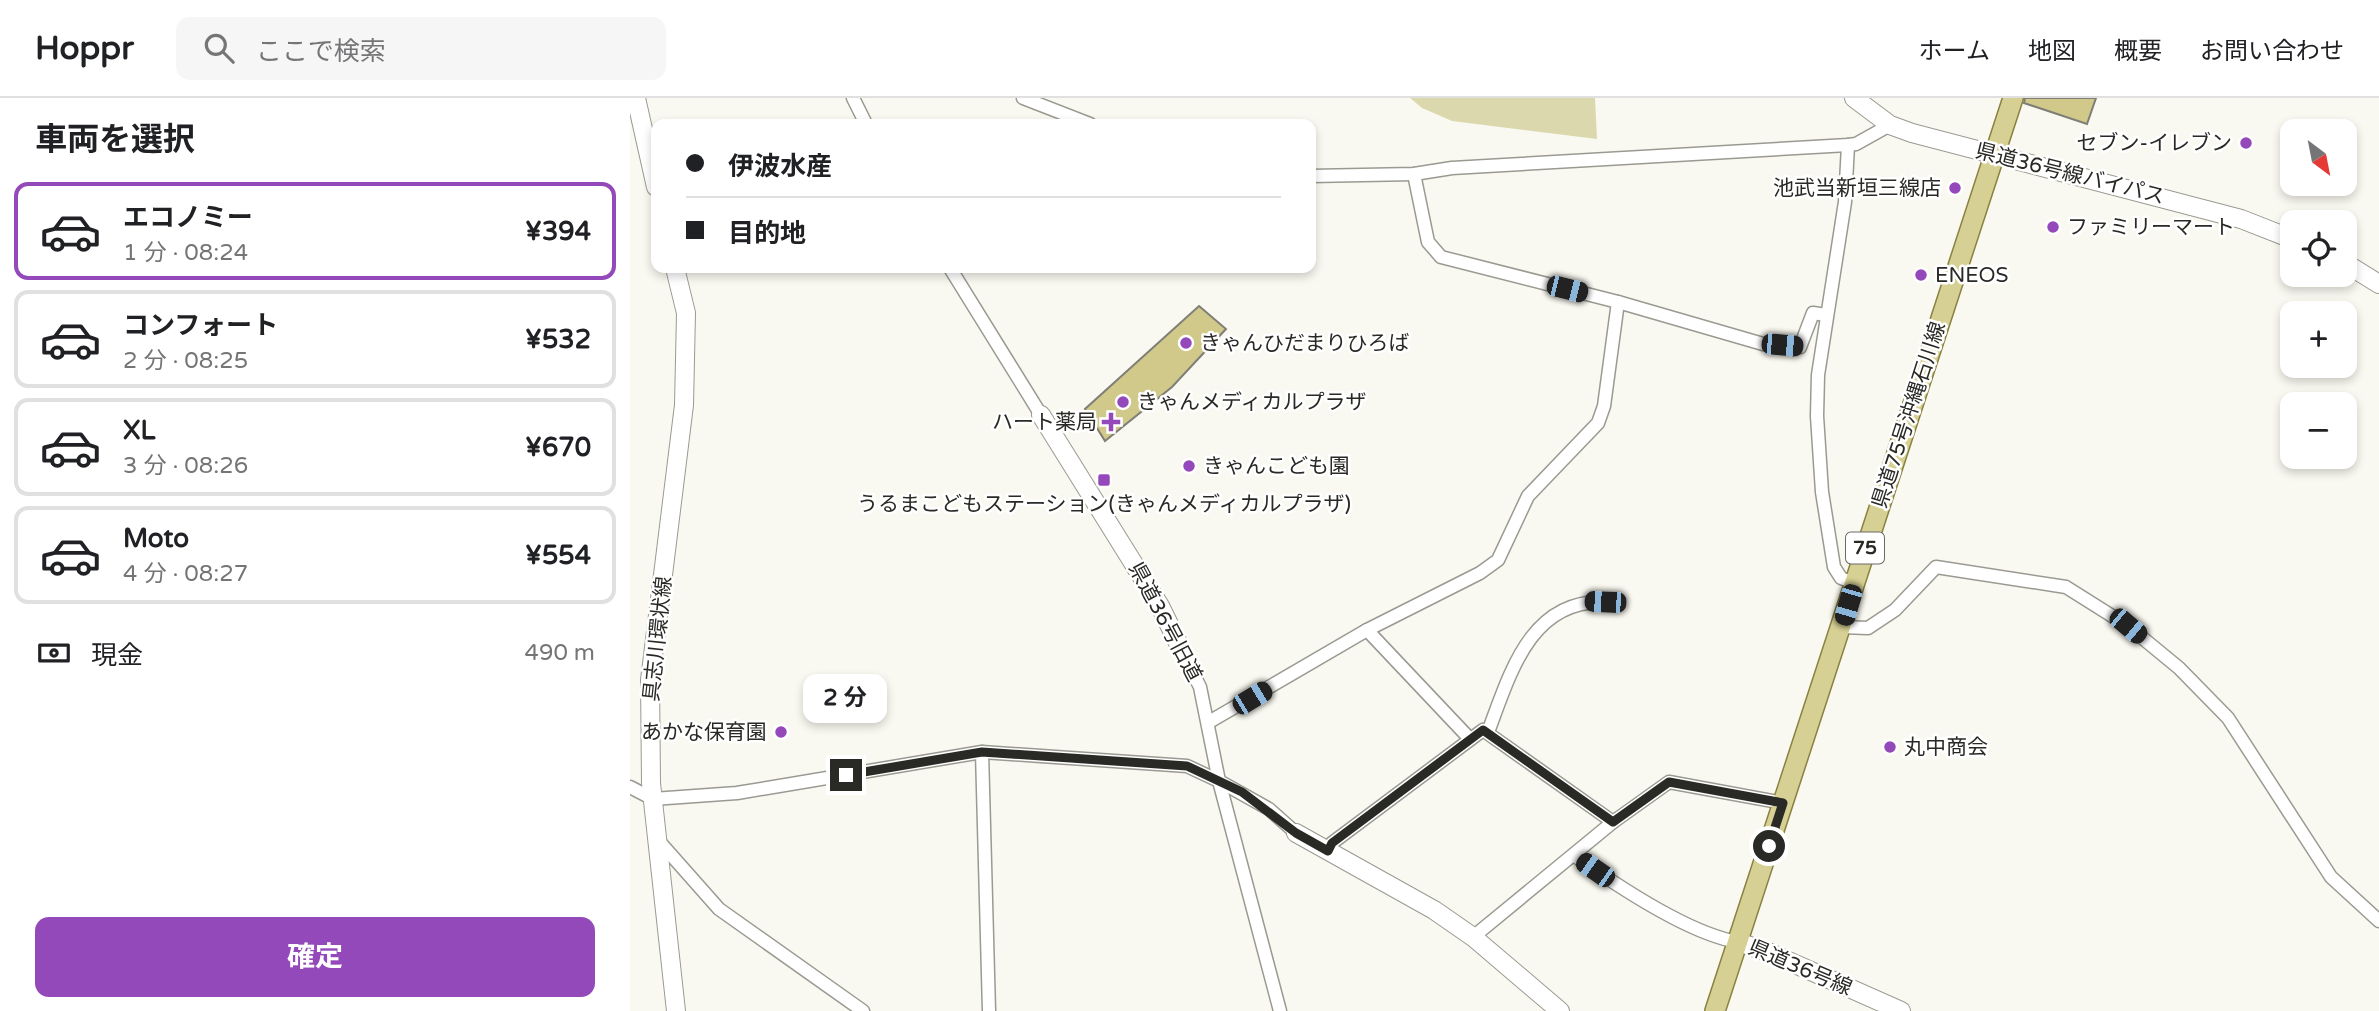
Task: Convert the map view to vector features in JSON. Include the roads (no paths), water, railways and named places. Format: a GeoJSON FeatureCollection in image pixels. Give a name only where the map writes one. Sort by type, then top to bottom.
{"type":"FeatureCollection","features":[{"type":"Feature","properties":{"kind":"main road"},"geometry":{"type":"LineString","coordinates":[[636,98],[651,165]]}},
{"type":"Feature","properties":{"kind":"main road","name":"県道36号線バイパス"},"geometry":{"type":"LineString","coordinates":[[1853,98],[1890,125],[2229,216],[2280,235]]}},
{"type":"Feature","properties":{"kind":"main road","name":"県道75号沖縄石川線"},"geometry":{"type":"LineString","coordinates":[[1715,1011],[2013,98]]}},
{"type":"Feature","properties":{"kind":"main road"},"geometry":{"type":"LineString","coordinates":[[2357,270],[2379,284]]}},
{"type":"Feature","properties":{"kind":"main road","name":"具志川環状線"},"geometry":{"type":"LineString","coordinates":[[676,273],[685,313],[684,405],[650,680],[653,799],[676,1011]]}},
{"type":"Feature","properties":{"kind":"main road","name":"県道36号旧道"},"geometry":{"type":"LineString","coordinates":[[1041,415],[1160,606],[1185,657]]}},
{"type":"Feature","properties":{"kind":"main road"},"geometry":{"type":"LineString","coordinates":[[1296,833],[1424,905],[1473,937],[1560,1011]]}},
{"type":"Feature","properties":{"kind":"main road","name":"県道36号線"},"geometry":{"type":"LineString","coordinates":[[1738,942],[1901,1011]]}},
{"type":"Feature","properties":{"kind":"street"},"geometry":{"type":"LineString","coordinates":[[853,98],[864,119]]}},
{"type":"Feature","properties":{"kind":"street"},"geometry":{"type":"LineString","coordinates":[[1023,98],[1077,119]]}},
{"type":"Feature","properties":{"kind":"street"},"geometry":{"type":"LineString","coordinates":[[1316,176],[1414,174],[1452,168],[1848,145],[1856,144],[1890,125]]}},
{"type":"Feature","properties":{"kind":"street"},"geometry":{"type":"LineString","coordinates":[[1848,145],[1845,202],[1818,375],[1822,492],[1833,566],[1841,578],[1854,583]]}},
{"type":"Feature","properties":{"kind":"street"},"geometry":{"type":"LineString","coordinates":[[1414,174],[1428,242],[1441,257],[1618,302],[1763,344],[1800,347],[1813,313],[1826,316]]}},
{"type":"Feature","properties":{"kind":"street","name":"県道36号旧道"},"geometry":{"type":"LineString","coordinates":[[953,273],[1041,415]]}},
{"type":"Feature","properties":{"kind":"street"},"geometry":{"type":"LineString","coordinates":[[1209,722],[1367,630],[1480,573],[1498,560],[1528,496],[1598,423],[1604,406],[1618,302]]}},
{"type":"Feature","properties":{"kind":"street"},"geometry":{"type":"LineString","coordinates":[[1841,626],[1868,628],[1895,610],[1936,567],[2066,587],[2128,626],[2179,668],[2228,718],[2331,877],[2379,921]]}},
{"type":"Feature","properties":{"kind":"street"},"geometry":{"type":"LineString","coordinates":[[1488,732],[1510,671],[1548,618],[1565,606],[1583,601],[1605,602]]}},
{"type":"Feature","properties":{"kind":"street"},"geometry":{"type":"LineString","coordinates":[[1367,630],[1470,740]]}},
{"type":"Feature","properties":{"kind":"street","name":"県道36号旧道"},"geometry":{"type":"LineString","coordinates":[[1185,657],[1200,687],[1219,781],[1280,1011]]}},
{"type":"Feature","properties":{"kind":"street"},"geometry":{"type":"LineString","coordinates":[[1328,851],[1332,843],[1483,730],[1613,822]]}},
{"type":"Feature","properties":{"kind":"street"},"geometry":{"type":"LineString","coordinates":[[982,752],[989,1011]]}},
{"type":"Feature","properties":{"kind":"street"},"geometry":{"type":"LineString","coordinates":[[630,787],[653,799],[737,793],[982,752],[1187,766],[1269,810],[1296,833]]}},
{"type":"Feature","properties":{"kind":"street"},"geometry":{"type":"LineString","coordinates":[[1473,937],[1575,856],[1613,822],[1669,782],[1783,803]]}},
{"type":"Feature","properties":{"kind":"street"},"geometry":{"type":"LineString","coordinates":[[657,838],[719,909],[863,1011]]}},
{"type":"Feature","properties":{"kind":"street"},"geometry":{"type":"LineString","coordinates":[[1575,856],[1616,885],[1684,923],[1722,940],[1738,942]]}},
{"type":"Feature","properties":{"kind":"place","name":"セブン-イレブン"},"geometry":{"type":"Point","coordinates":[2246,143]}},
{"type":"Feature","properties":{"kind":"place","name":"池武当新垣三線店"},"geometry":{"type":"Point","coordinates":[1955,188]}},
{"type":"Feature","properties":{"kind":"place","name":"ファミリーマート"},"geometry":{"type":"Point","coordinates":[2053,227]}},
{"type":"Feature","properties":{"kind":"place","name":"ENEOS"},"geometry":{"type":"Point","coordinates":[1921,275]}},
{"type":"Feature","properties":{"kind":"place","name":"きゃんひだまりひろば"},"geometry":{"type":"Point","coordinates":[1186,343]}},
{"type":"Feature","properties":{"kind":"place","name":"きゃんメディカルプラザ"},"geometry":{"type":"Point","coordinates":[1123,402]}},
{"type":"Feature","properties":{"kind":"place","name":"ハート薬局"},"geometry":{"type":"Point","coordinates":[1111,422]}},
{"type":"Feature","properties":{"kind":"place","name":"きゃんこども園"},"geometry":{"type":"Point","coordinates":[1189,466]}},
{"type":"Feature","properties":{"kind":"place","name":"うるまこどもステーション(きゃんメディカルプラザ)"},"geometry":{"type":"Point","coordinates":[1104,480]}},
{"type":"Feature","properties":{"kind":"place","name":"あかな保育園"},"geometry":{"type":"Point","coordinates":[781,732]}},
{"type":"Feature","properties":{"kind":"place","name":"丸中商会"},"geometry":{"type":"Point","coordinates":[1890,747]}}]}
